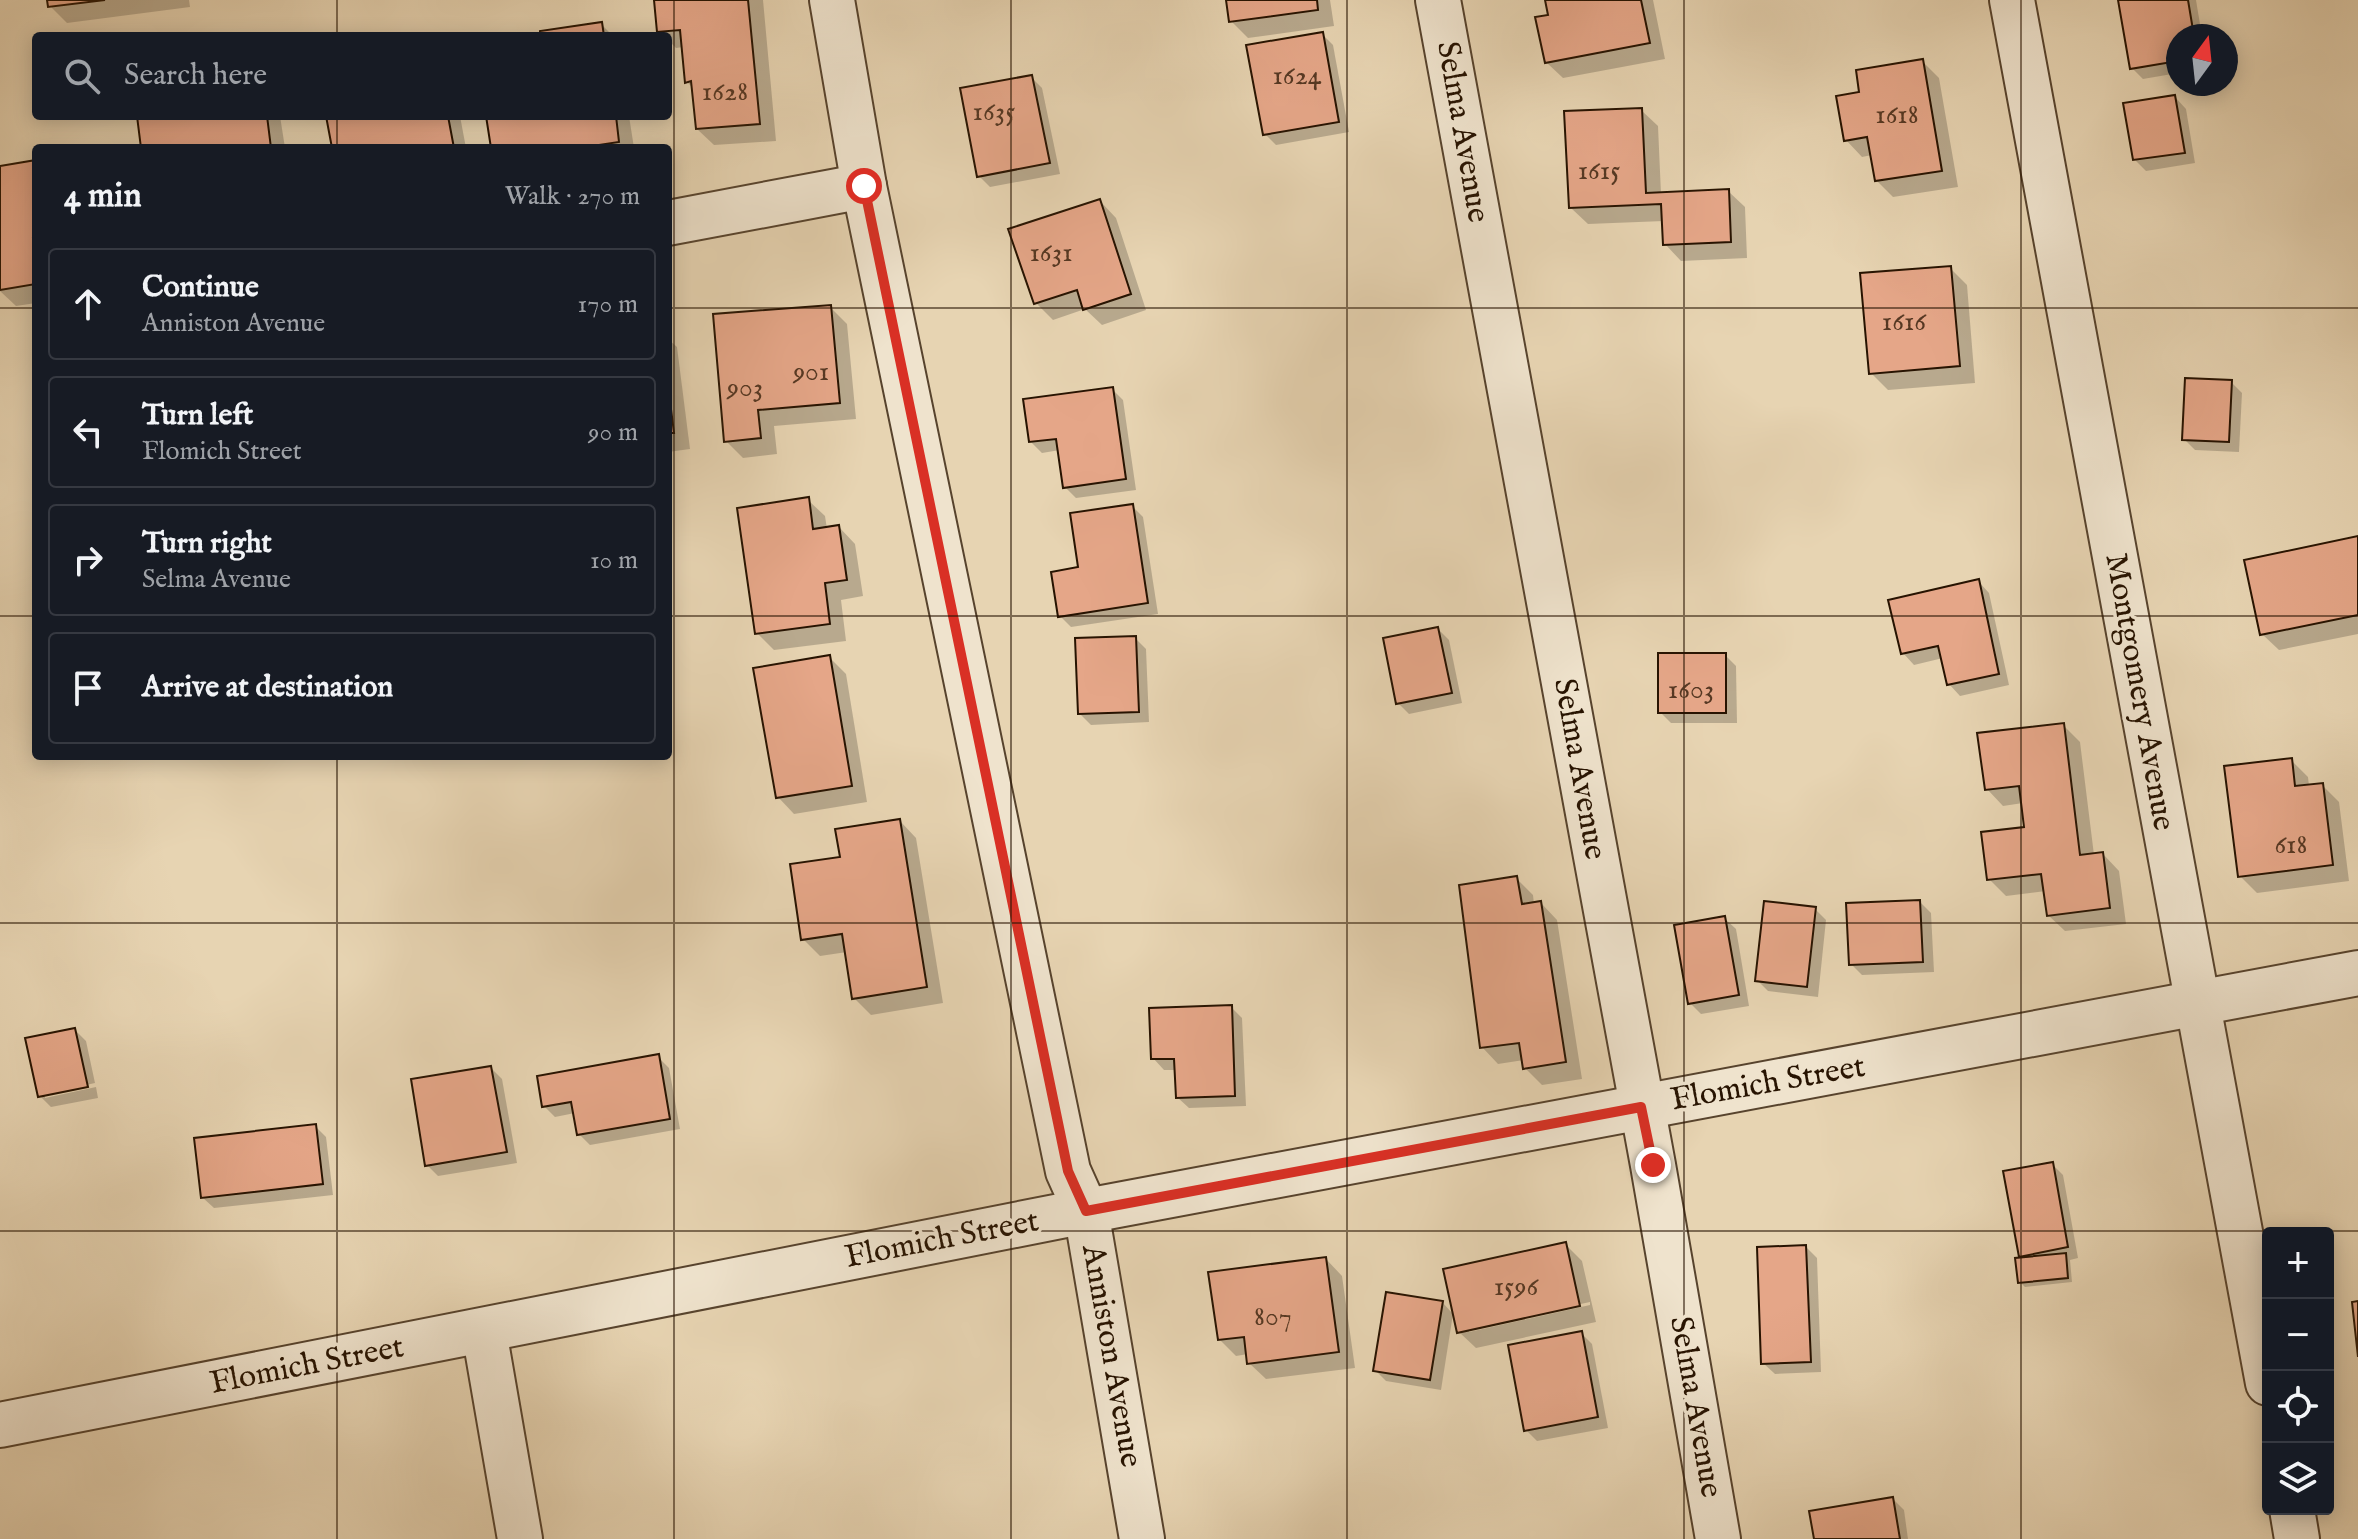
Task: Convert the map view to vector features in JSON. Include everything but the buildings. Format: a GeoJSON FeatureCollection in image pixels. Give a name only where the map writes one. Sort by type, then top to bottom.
{"type":"FeatureCollection","features":[{"type":"Feature","properties":{"kind":"street","name":"Anniston Avenue"},"geometry":{"type":"LineString","coordinates":[[832,0],[864,186],[1068,1171],[1086,1211],[1142,1539]]}},
{"type":"Feature","properties":{"kind":"street","name":"Selma Avenue"},"geometry":{"type":"LineString","coordinates":[[1438,0],[1718,1539]]}},
{"type":"Feature","properties":{"kind":"street","name":"Montgomery Avenue"},"geometry":{"type":"LineString","coordinates":[[2012,0],[2266,1371]]}},
{"type":"Feature","properties":{"kind":"street"},"geometry":{"type":"LineString","coordinates":[[672,222],[864,186]]}},
{"type":"Feature","properties":{"kind":"street","name":"Flomich Street"},"geometry":{"type":"LineString","coordinates":[[0,1425],[1086,1211],[2358,973]]}},
{"type":"Feature","properties":{"kind":"street"},"geometry":{"type":"LineString","coordinates":[[484,1331],[520,1539]]}},
{"type":"Feature","properties":{"kind":"street"},"geometry":{"type":"LineString","coordinates":[[2293,1515],[2297,1539]]}},
{"type":"Feature","properties":{"kind":"route"},"geometry":{"type":"LineString","coordinates":[[864,186],[1068,1171],[1086,1211],[1641,1107],[1653,1165]]}}]}
